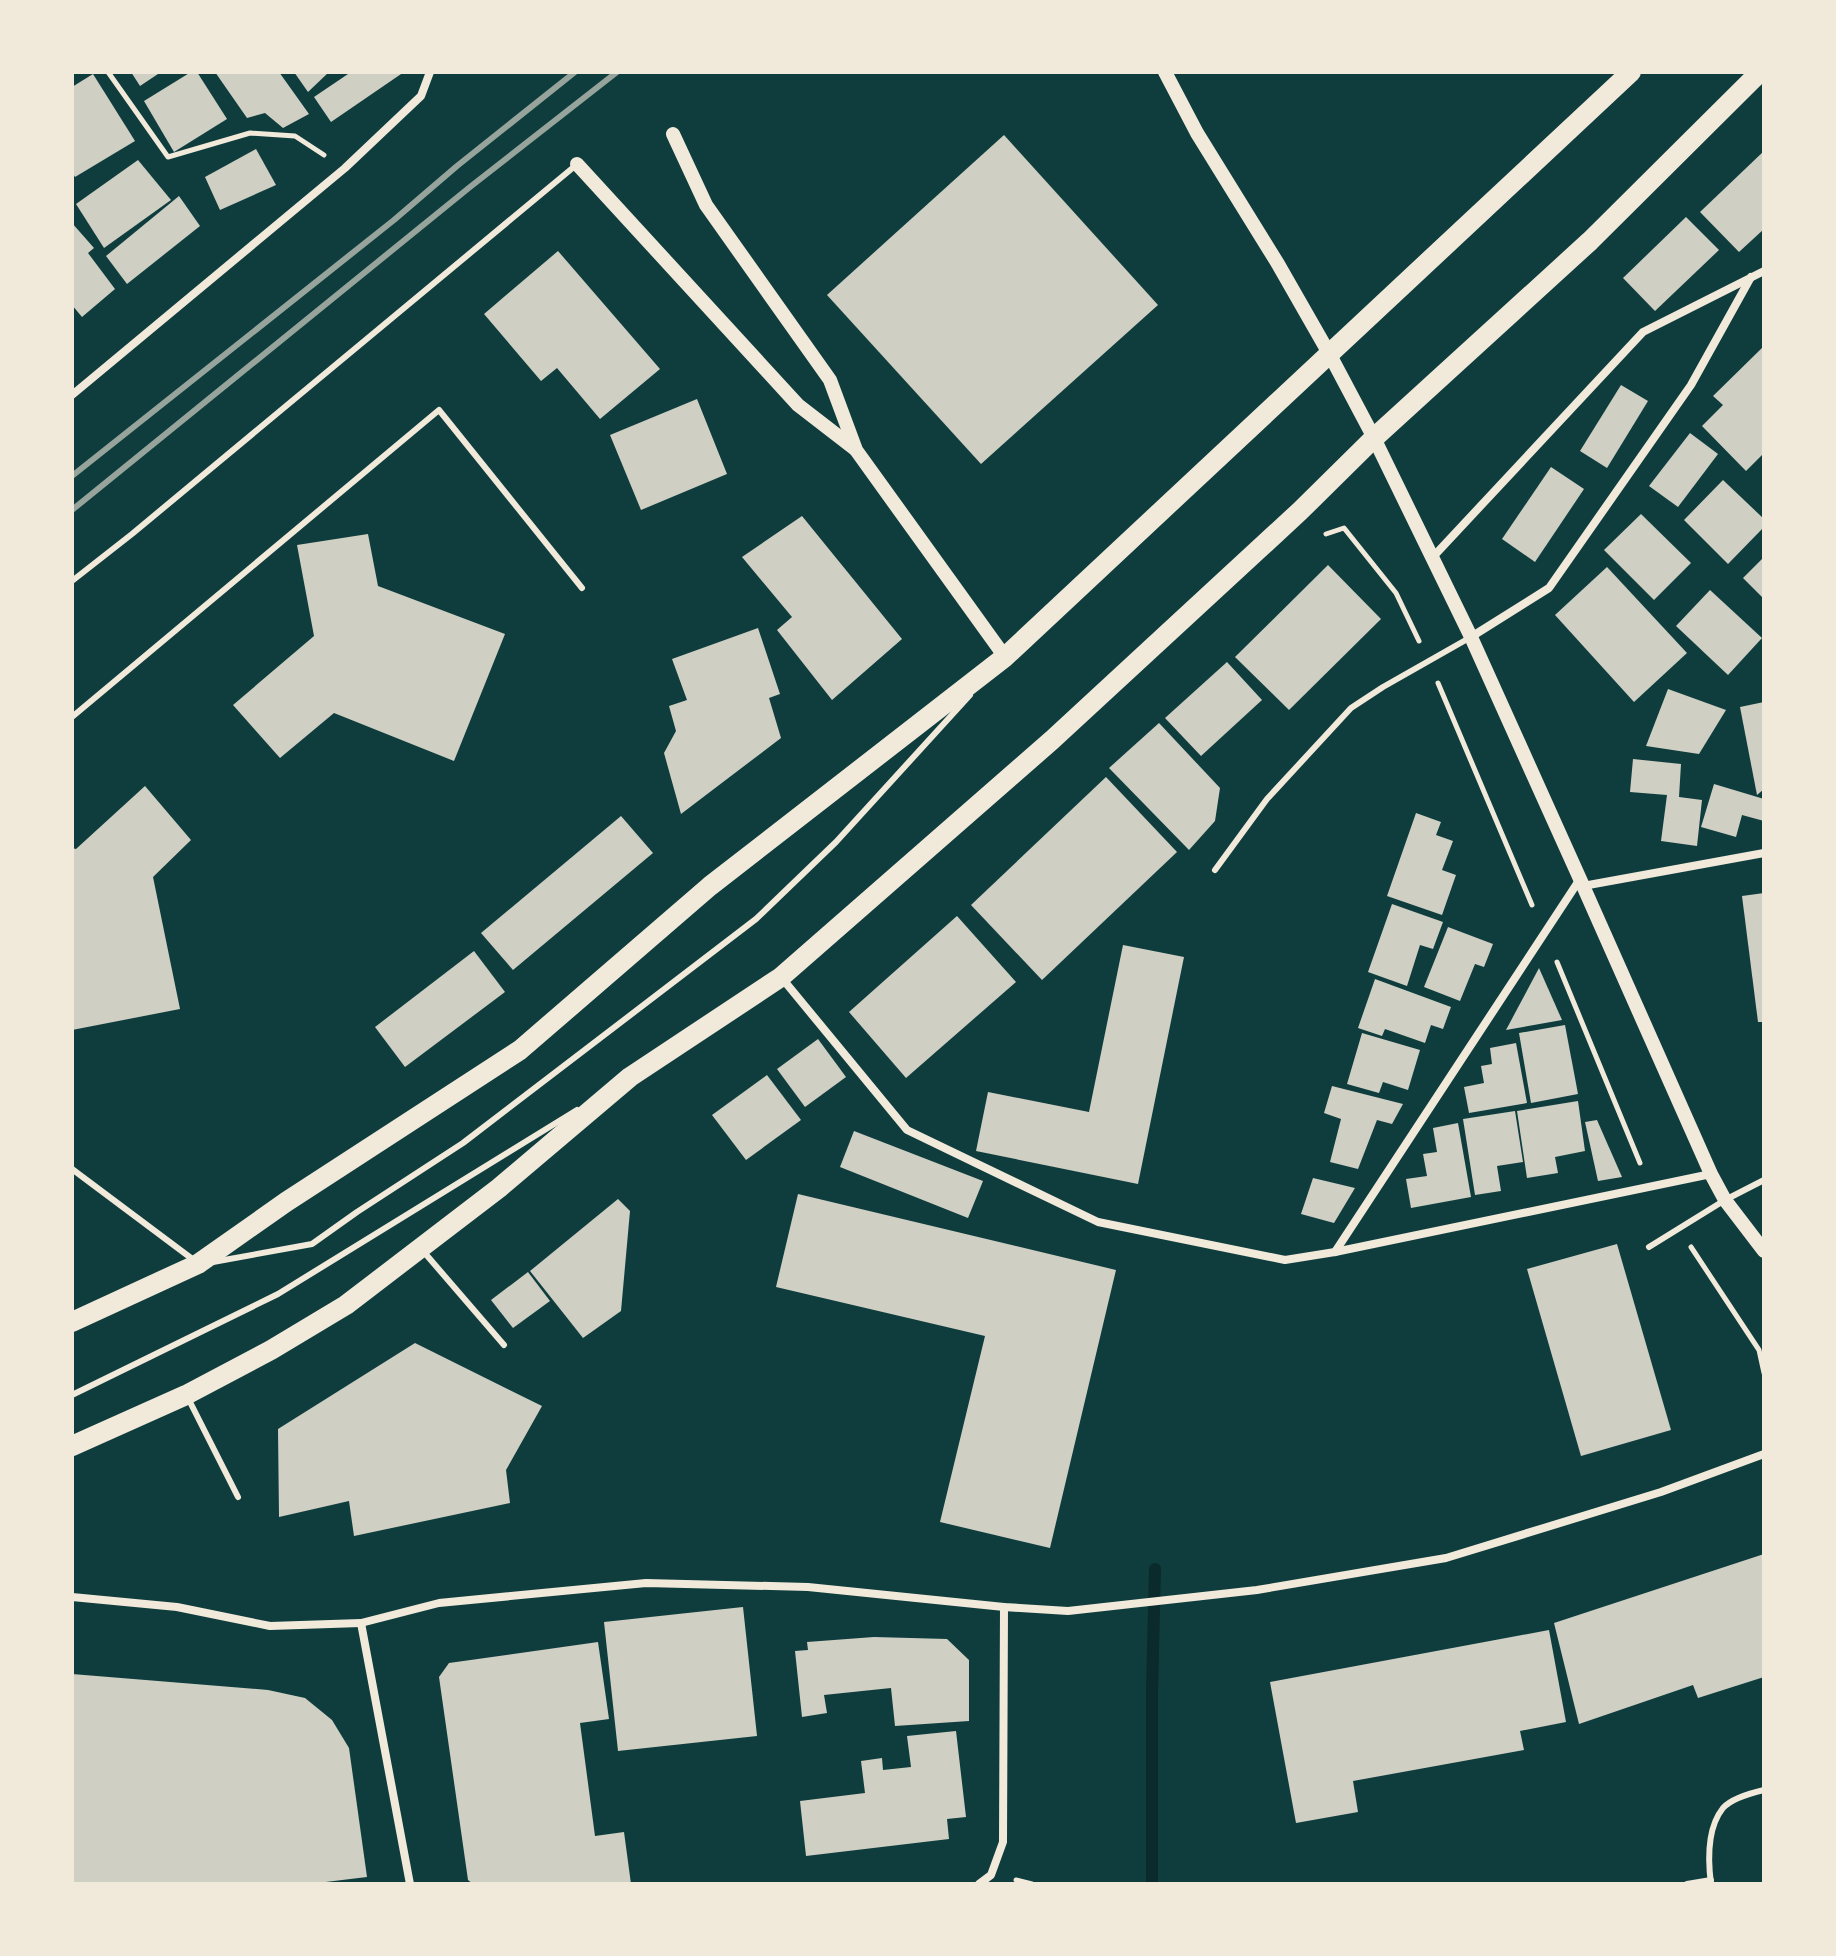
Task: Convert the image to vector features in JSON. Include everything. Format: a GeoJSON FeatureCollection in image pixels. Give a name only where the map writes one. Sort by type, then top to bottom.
{"type":"FeatureCollection","features":[{"type":"Feature","properties":{"kind":"main road"},"geometry":{"type":"LineString","coordinates":[[72,1322],[198,1264],[286,1202],[520,1050],[710,886],[1005,657],[1631,72]]}},
{"type":"Feature","properties":{"kind":"main road"},"geometry":{"type":"LineString","coordinates":[[72,1446],[186,1395],[271,1350],[346,1305],[499,1188],[630,1077],[781,977],[1052,740],[1299,512],[1374,438],[1590,241],[1760,72]]}},
{"type":"Feature","properties":{"kind":"street"},"geometry":{"type":"LineString","coordinates":[[72,395],[345,168],[421,96],[430,72]]}},
{"type":"Feature","properties":{"kind":"street"},"geometry":{"type":"LineString","coordinates":[[1165,72],[1197,133],[1330,355],[1374,438],[1471,637],[1711,1174],[1725,1200],[1764,1251]]}},
{"type":"Feature","properties":{"kind":"street"},"geometry":{"type":"LineString","coordinates":[[673,134],[706,205],[830,380],[856,450],[1005,657]]}},
{"type":"Feature","properties":{"kind":"street"},"geometry":{"type":"LineString","coordinates":[[577,164],[798,405],[856,450]]}},
{"type":"Feature","properties":{"kind":"street"},"geometry":{"type":"LineString","coordinates":[[1432,558],[1643,332],[1764,271]]}},
{"type":"Feature","properties":{"kind":"street"},"geometry":{"type":"LineString","coordinates":[[1471,637],[1549,588],[1691,385],[1751,277]]}},
{"type":"Feature","properties":{"kind":"street"},"geometry":{"type":"LineString","coordinates":[[1335,1252],[1582,882],[1764,853]]}},
{"type":"Feature","properties":{"kind":"street"},"geometry":{"type":"LineString","coordinates":[[781,977],[907,1130],[1098,1222],[1285,1260],[1711,1174]]}},
{"type":"Feature","properties":{"kind":"street"},"geometry":{"type":"LineString","coordinates":[[72,1597],[177,1607],[270,1626],[361,1623],[439,1603],[646,1583],[808,1587],[1068,1611],[1257,1590],[1446,1558],[1661,1492],[1764,1454]]}},
{"type":"Feature","properties":{"kind":"street"},"geometry":{"type":"LineString","coordinates":[[979,1884],[991,1875],[1003,1842],[1004,1607]]}},
{"type":"Feature","properties":{"kind":"street"},"geometry":{"type":"LineString","coordinates":[[361,1623],[410,1884]]}},
{"type":"Feature","properties":{"kind":"lane"},"geometry":{"type":"LineString","coordinates":[[72,581],[577,164]]}},
{"type":"Feature","properties":{"kind":"lane"},"geometry":{"type":"LineString","coordinates":[[72,717],[439,410],[582,588]]}},
{"type":"Feature","properties":{"kind":"lane"},"geometry":{"type":"LineString","coordinates":[[1215,870],[1267,799],[1351,708],[1471,637]]}},
{"type":"Feature","properties":{"kind":"lane"},"geometry":{"type":"LineString","coordinates":[[72,1169],[198,1264],[312,1244],[463,1143],[756,919],[836,842],[1005,657]]}},
{"type":"Feature","properties":{"kind":"lane"},"geometry":{"type":"LineString","coordinates":[[72,1395],[278,1294],[630,1077]]}},
{"type":"Feature","properties":{"kind":"lane"},"geometry":{"type":"LineString","coordinates":[[1649,1247],[1764,1180]]}},
{"type":"Feature","properties":{"kind":"lane"},"geometry":{"type":"LineString","coordinates":[[420,1249],[504,1345]]}},
{"type":"Feature","properties":{"kind":"lane"},"geometry":{"type":"LineString","coordinates":[[186,1395],[238,1497]]}},
{"type":"Feature","properties":{"kind":"lane"},"geometry":{"type":"LineString","coordinates":[[1687,1884],[1711,1882],[1710,1835],[1723,1808],[1747,1794],[1764,1790]]}},
{"type":"Feature","properties":{"kind":"path"},"geometry":{"type":"LineString","coordinates":[[108,72],[168,157],[250,133],[295,136],[345,168]]}},
{"type":"Feature","properties":{"kind":"building"},"geometry":{"type":"Polygon","coordinates":[[[131,72],[161,72],[140,86],[131,72]]]}},
{"type":"Feature","properties":{"kind":"building"},"geometry":{"type":"Polygon","coordinates":[[[191,72],[197,72],[227,119],[174,152],[144,101],[191,72]]]}},
{"type":"Feature","properties":{"kind":"building"},"geometry":{"type":"Polygon","coordinates":[[[215,72],[279,72],[309,114],[283,128],[265,113],[247,118],[215,72]]]}},
{"type":"Feature","properties":{"kind":"building"},"geometry":{"type":"Polygon","coordinates":[[[294,72],[329,72],[308,92],[294,72]]]}},
{"type":"Feature","properties":{"kind":"building"},"geometry":{"type":"Polygon","coordinates":[[[351,72],[404,72],[331,122],[314,97],[351,72]]]}},
{"type":"Feature","properties":{"kind":"building"},"geometry":{"type":"Polygon","coordinates":[[[93,74],[135,141],[75,177],[72,172],[72,87],[93,74]]]}},
{"type":"Feature","properties":{"kind":"building"},"geometry":{"type":"Polygon","coordinates":[[[1004,135],[1158,305],[981,464],[827,295],[1004,135]]]}},
{"type":"Feature","properties":{"kind":"building"},"geometry":{"type":"Polygon","coordinates":[[[256,149],[276,185],[220,210],[205,177],[256,149]]]}},
{"type":"Feature","properties":{"kind":"building"},"geometry":{"type":"Polygon","coordinates":[[[1764,151],[1764,229],[1739,252],[1700,212],[1764,151]]]}},
{"type":"Feature","properties":{"kind":"building"},"geometry":{"type":"Polygon","coordinates":[[[138,160],[171,200],[104,248],[76,204],[138,160]]]}},
{"type":"Feature","properties":{"kind":"building"},"geometry":{"type":"Polygon","coordinates":[[[179,196],[200,226],[127,284],[106,256],[179,196]]]}},
{"type":"Feature","properties":{"kind":"building"},"geometry":{"type":"Polygon","coordinates":[[[1686,217],[1719,250],[1655,311],[1623,278],[1686,217]]]}},
{"type":"Feature","properties":{"kind":"building"},"geometry":{"type":"Polygon","coordinates":[[[72,223],[94,248],[88,253],[115,289],[82,317],[72,305],[72,223]]]}},
{"type":"Feature","properties":{"kind":"building"},"geometry":{"type":"Polygon","coordinates":[[[558,251],[660,369],[600,419],[557,368],[541,381],[484,314],[558,251]]]}},
{"type":"Feature","properties":{"kind":"building"},"geometry":{"type":"Polygon","coordinates":[[[1764,346],[1764,453],[1746,471],[1702,426],[1723,405],[1713,396],[1764,346]]]}},
{"type":"Feature","properties":{"kind":"building"},"geometry":{"type":"Polygon","coordinates":[[[1621,385],[1648,401],[1607,468],[1580,451],[1621,385]]]}},
{"type":"Feature","properties":{"kind":"building"},"geometry":{"type":"Polygon","coordinates":[[[697,399],[727,474],[641,510],[610,435],[697,399]]]}},
{"type":"Feature","properties":{"kind":"building"},"geometry":{"type":"Polygon","coordinates":[[[1690,433],[1718,454],[1678,507],[1649,486],[1690,433]]]}},
{"type":"Feature","properties":{"kind":"building"},"geometry":{"type":"Polygon","coordinates":[[[1551,467],[1584,489],[1535,562],[1502,539],[1551,467]]]}},
{"type":"Feature","properties":{"kind":"building"},"geometry":{"type":"Polygon","coordinates":[[[1723,480],[1764,519],[1764,527],[1728,564],[1684,520],[1723,480]]]}},
{"type":"Feature","properties":{"kind":"building"},"geometry":{"type":"Polygon","coordinates":[[[1641,514],[1691,563],[1654,600],[1604,550],[1641,514]]]}},
{"type":"Feature","properties":{"kind":"building"},"geometry":{"type":"Polygon","coordinates":[[[802,516],[902,639],[832,700],[777,630],[792,617],[742,557],[802,516]]]}},
{"type":"Feature","properties":{"kind":"building"},"geometry":{"type":"Polygon","coordinates":[[[368,534],[378,586],[505,634],[454,761],[334,713],[280,758],[233,705],[314,636],[297,545],[368,534]]]}},
{"type":"Feature","properties":{"kind":"building"},"geometry":{"type":"Polygon","coordinates":[[[1764,557],[1764,599],[1743,578],[1764,557]]]}},
{"type":"Feature","properties":{"kind":"building"},"geometry":{"type":"Polygon","coordinates":[[[1328,565],[1381,619],[1289,710],[1235,657],[1328,565]]]}},
{"type":"Feature","properties":{"kind":"building"},"geometry":{"type":"Polygon","coordinates":[[[1607,567],[1687,653],[1634,702],[1555,615],[1607,567]]]}},
{"type":"Feature","properties":{"kind":"building"},"geometry":{"type":"Polygon","coordinates":[[[1710,590],[1762,638],[1728,675],[1676,626],[1710,590]]]}},
{"type":"Feature","properties":{"kind":"building"},"geometry":{"type":"Polygon","coordinates":[[[758,628],[780,694],[769,698],[781,738],[681,814],[664,753],[676,731],[669,706],[687,700],[672,659],[758,628]]]}},
{"type":"Feature","properties":{"kind":"building"},"geometry":{"type":"Polygon","coordinates":[[[1227,662],[1262,700],[1201,756],[1165,718],[1227,662]]]}},
{"type":"Feature","properties":{"kind":"building"},"geometry":{"type":"Polygon","coordinates":[[[1668,689],[1726,710],[1699,754],[1646,746],[1668,689]]]}},
{"type":"Feature","properties":{"kind":"building"},"geometry":{"type":"Polygon","coordinates":[[[1764,702],[1764,789],[1757,795],[1740,707],[1764,702]]]}},
{"type":"Feature","properties":{"kind":"building"},"geometry":{"type":"Polygon","coordinates":[[[1159,723],[1220,788],[1215,821],[1189,850],[1109,768],[1159,723]]]}},
{"type":"Feature","properties":{"kind":"building"},"geometry":{"type":"Polygon","coordinates":[[[1633,759],[1681,764],[1679,797],[1702,800],[1697,846],[1661,841],[1667,795],[1630,792],[1633,759]]]}},
{"type":"Feature","properties":{"kind":"building"},"geometry":{"type":"Polygon","coordinates":[[[1106,777],[1177,852],[1042,980],[971,905],[1106,777]]]}},
{"type":"Feature","properties":{"kind":"building"},"geometry":{"type":"Polygon","coordinates":[[[1714,784],[1764,799],[1764,821],[1742,815],[1736,837],[1701,827],[1714,784]]]}},
{"type":"Feature","properties":{"kind":"building"},"geometry":{"type":"Polygon","coordinates":[[[145,786],[191,840],[153,877],[180,1009],[72,1030],[72,848],[76,849],[145,786]]]}},
{"type":"Feature","properties":{"kind":"building"},"geometry":{"type":"Polygon","coordinates":[[[1416,813],[1441,822],[1436,835],[1453,841],[1442,870],[1456,875],[1442,915],[1387,896],[1416,813]]]}},
{"type":"Feature","properties":{"kind":"building"},"geometry":{"type":"Polygon","coordinates":[[[621,816],[653,853],[513,970],[481,933],[621,816]]]}},
{"type":"Feature","properties":{"kind":"building"},"geometry":{"type":"Polygon","coordinates":[[[1764,893],[1764,1022],[1758,1022],[1742,896],[1764,893]]]}},
{"type":"Feature","properties":{"kind":"building"},"geometry":{"type":"Polygon","coordinates":[[[1392,904],[1443,922],[1433,949],[1420,945],[1407,986],[1368,972],[1392,904]]]}},
{"type":"Feature","properties":{"kind":"building"},"geometry":{"type":"Polygon","coordinates":[[[957,916],[1016,982],[906,1078],[849,1012],[957,916]]]}},
{"type":"Feature","properties":{"kind":"building"},"geometry":{"type":"Polygon","coordinates":[[[1448,927],[1493,944],[1484,967],[1475,964],[1460,1001],[1424,987],[1448,927]]]}},
{"type":"Feature","properties":{"kind":"building"},"geometry":{"type":"Polygon","coordinates":[[[1123,945],[1184,957],[1138,1184],[976,1151],[988,1092],[1089,1112],[1123,945]]]}},
{"type":"Feature","properties":{"kind":"building"},"geometry":{"type":"Polygon","coordinates":[[[474,951],[505,992],[405,1067],[375,1027],[474,951]]]}},
{"type":"Feature","properties":{"kind":"building"},"geometry":{"type":"Polygon","coordinates":[[[1539,968],[1562,1020],[1506,1030],[1539,968]]]}},
{"type":"Feature","properties":{"kind":"building"},"geometry":{"type":"Polygon","coordinates":[[[1375,979],[1451,1007],[1443,1029],[1431,1025],[1425,1043],[1385,1029],[1382,1036],[1358,1028],[1375,979]]]}},
{"type":"Feature","properties":{"kind":"building"},"geometry":{"type":"Polygon","coordinates":[[[1565,1025],[1578,1094],[1531,1103],[1519,1033],[1565,1025]]]}},
{"type":"Feature","properties":{"kind":"building"},"geometry":{"type":"Polygon","coordinates":[[[1362,1033],[1420,1050],[1408,1090],[1383,1082],[1379,1093],[1347,1084],[1362,1033]]]}},
{"type":"Feature","properties":{"kind":"building"},"geometry":{"type":"Polygon","coordinates":[[[818,1039],[846,1077],[805,1107],[777,1069],[818,1039]]]}},
{"type":"Feature","properties":{"kind":"building"},"geometry":{"type":"Polygon","coordinates":[[[1516,1043],[1527,1103],[1469,1113],[1464,1087],[1484,1083],[1481,1066],[1492,1064],[1490,1048],[1516,1043]]]}},
{"type":"Feature","properties":{"kind":"building"},"geometry":{"type":"Polygon","coordinates":[[[767,1075],[801,1120],[746,1160],[712,1115],[767,1075]]]}},
{"type":"Feature","properties":{"kind":"building"},"geometry":{"type":"Polygon","coordinates":[[[1332,1086],[1403,1104],[1392,1124],[1377,1120],[1358,1169],[1330,1162],[1341,1119],[1324,1113],[1332,1086]]]}},
{"type":"Feature","properties":{"kind":"building"},"geometry":{"type":"Polygon","coordinates":[[[1578,1101],[1585,1151],[1555,1157],[1558,1173],[1527,1178],[1517,1111],[1578,1101]]]}},
{"type":"Feature","properties":{"kind":"building"},"geometry":{"type":"Polygon","coordinates":[[[1515,1111],[1523,1162],[1497,1166],[1501,1191],[1475,1195],[1463,1119],[1515,1111]]]}},
{"type":"Feature","properties":{"kind":"building"},"geometry":{"type":"Polygon","coordinates":[[[1597,1120],[1622,1177],[1598,1181],[1585,1122],[1597,1120]]]}},
{"type":"Feature","properties":{"kind":"building"},"geometry":{"type":"Polygon","coordinates":[[[1458,1123],[1471,1197],[1411,1208],[1406,1179],[1427,1176],[1423,1154],[1437,1152],[1433,1128],[1458,1123]]]}},
{"type":"Feature","properties":{"kind":"building"},"geometry":{"type":"Polygon","coordinates":[[[854,1131],[983,1181],[968,1218],[840,1167],[854,1131]]]}},
{"type":"Feature","properties":{"kind":"building"},"geometry":{"type":"Polygon","coordinates":[[[1313,1178],[1355,1188],[1334,1223],[1301,1214],[1313,1178]]]}},
{"type":"Feature","properties":{"kind":"building"},"geometry":{"type":"Polygon","coordinates":[[[798,1194],[1116,1270],[1050,1548],[940,1522],[985,1336],[776,1287],[798,1194]]]}},
{"type":"Feature","properties":{"kind":"building"},"geometry":{"type":"Polygon","coordinates":[[[618,1199],[630,1211],[621,1311],[583,1338],[530,1271],[618,1199]]]}},
{"type":"Feature","properties":{"kind":"building"},"geometry":{"type":"Polygon","coordinates":[[[1617,1244],[1671,1430],[1581,1456],[1527,1269],[1617,1244]]]}},
{"type":"Feature","properties":{"kind":"building"},"geometry":{"type":"Polygon","coordinates":[[[528,1272],[550,1301],[513,1328],[491,1300],[528,1272]]]}},
{"type":"Feature","properties":{"kind":"building"},"geometry":{"type":"Polygon","coordinates":[[[415,1343],[542,1406],[506,1470],[510,1503],[354,1536],[349,1501],[279,1517],[278,1429],[415,1343]]]}},
{"type":"Feature","properties":{"kind":"building"},"geometry":{"type":"Polygon","coordinates":[[[1764,1554],[1764,1677],[1698,1698],[1693,1685],[1579,1724],[1554,1623],[1764,1554]]]}},
{"type":"Feature","properties":{"kind":"building"},"geometry":{"type":"Polygon","coordinates":[[[743,1607],[757,1736],[618,1751],[604,1622],[743,1607]]]}},
{"type":"Feature","properties":{"kind":"building"},"geometry":{"type":"Polygon","coordinates":[[[1549,1630],[1566,1722],[1520,1731],[1524,1750],[1353,1781],[1358,1812],[1296,1823],[1270,1682],[1549,1630]]]}},
{"type":"Feature","properties":{"kind":"building"},"geometry":{"type":"Polygon","coordinates":[[[874,1637],[947,1639],[969,1660],[969,1721],[895,1726],[891,1688],[824,1695],[827,1713],[802,1717],[795,1651],[808,1650],[807,1642],[874,1637]]]}},
{"type":"Feature","properties":{"kind":"building"},"geometry":{"type":"Polygon","coordinates":[[[598,1642],[609,1719],[580,1723],[595,1836],[624,1832],[631,1884],[473,1884],[468,1880],[439,1677],[449,1663],[598,1642]]]}},
{"type":"Feature","properties":{"kind":"building"},"geometry":{"type":"Polygon","coordinates":[[[72,1674],[268,1690],[305,1698],[332,1720],[349,1748],[367,1877],[309,1884],[72,1884],[72,1674]]]}},
{"type":"Feature","properties":{"kind":"building"},"geometry":{"type":"Polygon","coordinates":[[[956,1731],[966,1817],[947,1819],[949,1839],[806,1856],[800,1801],[865,1793],[861,1761],[882,1758],[883,1770],[911,1767],[907,1736],[956,1731]]]}},
{"type":"Feature","properties":{"kind":"waterway"},"geometry":{"type":"LineString","coordinates":[[1152,1884],[1155,1569]]}},
{"type":"Feature","properties":{"kind":"railway"},"geometry":{"type":"LineString","coordinates":[[72,476],[575,72]]}},
{"type":"Feature","properties":{"kind":"railway"},"geometry":{"type":"LineString","coordinates":[[72,510],[470,187],[617,72]]}}]}
